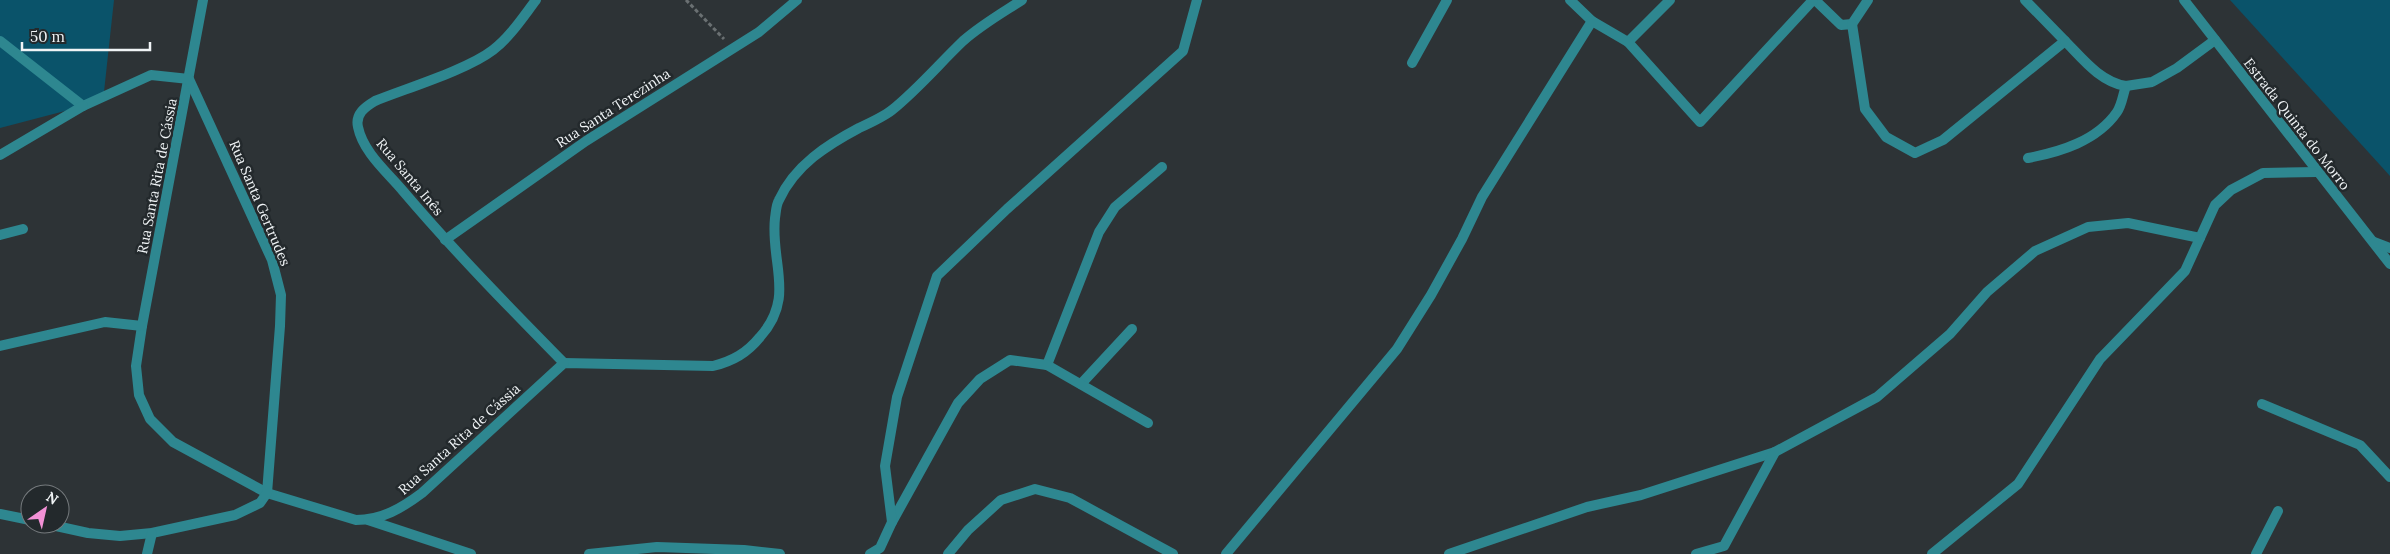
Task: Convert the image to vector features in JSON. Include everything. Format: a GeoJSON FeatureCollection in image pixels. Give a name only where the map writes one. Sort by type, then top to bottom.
{"type":"FeatureCollection","features":[{"type":"Feature","properties":{"kind":"street","name":"Rua Santa Rita de Cássia"},"geometry":{"type":"LineString","coordinates":[[204,0],[136,366],[139,395],[150,419],[174,442],[267,493],[356,520],[368,520],[403,508],[422,494],[564,363]]}},
{"type":"Feature","properties":{"kind":"street","name":"Rua Santa Inês"},"geometry":{"type":"LineString","coordinates":[[536,0],[511,32],[492,50],[464,65],[375,101],[365,107],[358,117],[357,125],[368,151],[445,240],[564,363]]}},
{"type":"Feature","properties":{"kind":"street","name":"Rua Santa Terezinha"},"geometry":{"type":"LineString","coordinates":[[445,240],[586,141],[759,32],[797,0]]}},
{"type":"Feature","properties":{"kind":"street"},"geometry":{"type":"LineString","coordinates":[[564,363],[713,366],[729,362],[745,353],[772,322],[780,296],[779,268],[774,232],[777,202],[785,187],[800,168],[830,144],[890,112],[911,95],[964,41],[1022,0]]}},
{"type":"Feature","properties":{"kind":"street"},"geometry":{"type":"LineString","coordinates":[[892,522],[886,466],[897,397],[937,276],[1007,209],[1183,52],[1197,0]]}},
{"type":"Feature","properties":{"kind":"street"},"geometry":{"type":"LineString","coordinates":[[1412,63],[1447,0]]}},
{"type":"Feature","properties":{"kind":"street"},"geometry":{"type":"LineString","coordinates":[[1570,0],[1592,21],[1628,42],[1700,122],[1814,0],[1842,25],[1852,24]]}},
{"type":"Feature","properties":{"kind":"street"},"geometry":{"type":"LineString","coordinates":[[1628,42],[1670,0]]}},
{"type":"Feature","properties":{"kind":"street"},"geometry":{"type":"LineString","coordinates":[[1868,0],[1852,24],[1865,109],[1886,137],[1915,153],[1943,140],[2065,40]]}},
{"type":"Feature","properties":{"kind":"street"},"geometry":{"type":"LineString","coordinates":[[2025,0],[2095,71],[2116,84],[2126,86],[2152,82],[2177,68],[2215,40]]}},
{"type":"Feature","properties":{"kind":"street","name":"Estrada Quinta do Morro"},"geometry":{"type":"LineString","coordinates":[[2184,0],[2390,264]]}},
{"type":"Feature","properties":{"kind":"street"},"geometry":{"type":"LineString","coordinates":[[1226,554],[1397,349],[1431,295],[1462,240],[1482,197],[1592,21]]}},
{"type":"Feature","properties":{"kind":"street"},"geometry":{"type":"LineString","coordinates":[[0,41],[83,106]]}},
{"type":"Feature","properties":{"kind":"street"},"geometry":{"type":"LineString","coordinates":[[0,155],[83,106],[151,75],[189,79]]}},
{"type":"Feature","properties":{"kind":"street","name":"Rua Santa Gertrudes"},"geometry":{"type":"LineString","coordinates":[[189,79],[272,260],[281,295],[267,493]]}},
{"type":"Feature","properties":{"kind":"street"},"geometry":{"type":"LineString","coordinates":[[2028,158],[2062,152],[2100,130],[2118,111],[2126,86]]}},
{"type":"Feature","properties":{"kind":"street"},"geometry":{"type":"LineString","coordinates":[[1047,365],[1099,232],[1116,208],[1162,167]]}},
{"type":"Feature","properties":{"kind":"street"},"geometry":{"type":"LineString","coordinates":[[1932,554],[2018,484],[2100,359],[2185,271],[2215,205],[2231,190],[2263,173],[2317,172]]}},
{"type":"Feature","properties":{"kind":"street"},"geometry":{"type":"LineString","coordinates":[[1449,554],[1587,507],[1641,495],[1775,452],[1877,397],[1950,334],[1987,292],[2035,251],[2088,227],[2128,223],[2200,238]]}},
{"type":"Feature","properties":{"kind":"street"},"geometry":{"type":"LineString","coordinates":[[0,235],[23,229]]}},
{"type":"Feature","properties":{"kind":"street"},"geometry":{"type":"LineString","coordinates":[[2373,242],[2390,248]]}},
{"type":"Feature","properties":{"kind":"street"},"geometry":{"type":"LineString","coordinates":[[0,346],[105,322],[142,326]]}},
{"type":"Feature","properties":{"kind":"street"},"geometry":{"type":"LineString","coordinates":[[1080,384],[1132,329]]}},
{"type":"Feature","properties":{"kind":"street"},"geometry":{"type":"LineString","coordinates":[[870,554],[880,548],[892,522],[958,403],[980,379],[1010,360],[1047,365],[1148,423]]}},
{"type":"Feature","properties":{"kind":"street"},"geometry":{"type":"LineString","coordinates":[[2262,404],[2360,445],[2390,477]]}},
{"type":"Feature","properties":{"kind":"street"},"geometry":{"type":"LineString","coordinates":[[1696,554],[1724,546],[1775,452]]}},
{"type":"Feature","properties":{"kind":"street"},"geometry":{"type":"LineString","coordinates":[[948,554],[968,530],[1001,500],[1035,489],[1070,498],[1172,554]]}},
{"type":"Feature","properties":{"kind":"street"},"geometry":{"type":"LineString","coordinates":[[70,529],[120,536],[152,533],[235,515],[260,503],[267,493]]}},
{"type":"Feature","properties":{"kind":"street"},"geometry":{"type":"LineString","coordinates":[[2256,554],[2278,511]]}},
{"type":"Feature","properties":{"kind":"street"},"geometry":{"type":"LineString","coordinates":[[0,514],[20,518]]}},
{"type":"Feature","properties":{"kind":"street"},"geometry":{"type":"LineString","coordinates":[[368,520],[471,554]]}},
{"type":"Feature","properties":{"kind":"street"},"geometry":{"type":"LineString","coordinates":[[147,554],[152,533]]}},
{"type":"Feature","properties":{"kind":"street"},"geometry":{"type":"LineString","coordinates":[[589,554],[656,546],[780,554]]}},
{"type":"Feature","properties":{"kind":"path"},"geometry":{"type":"LineString","coordinates":[[686,0],[733,48]]}},
{"type":"Feature","properties":{"kind":"shaded area"},"geometry":{"type":"Polygon","coordinates":[[[0,0],[114,0],[103,101],[0,128],[0,0]]]}},
{"type":"Feature","properties":{"kind":"shaded area"},"geometry":{"type":"Polygon","coordinates":[[[2230,0],[2390,0],[2390,176],[2230,0]]]}}]}
